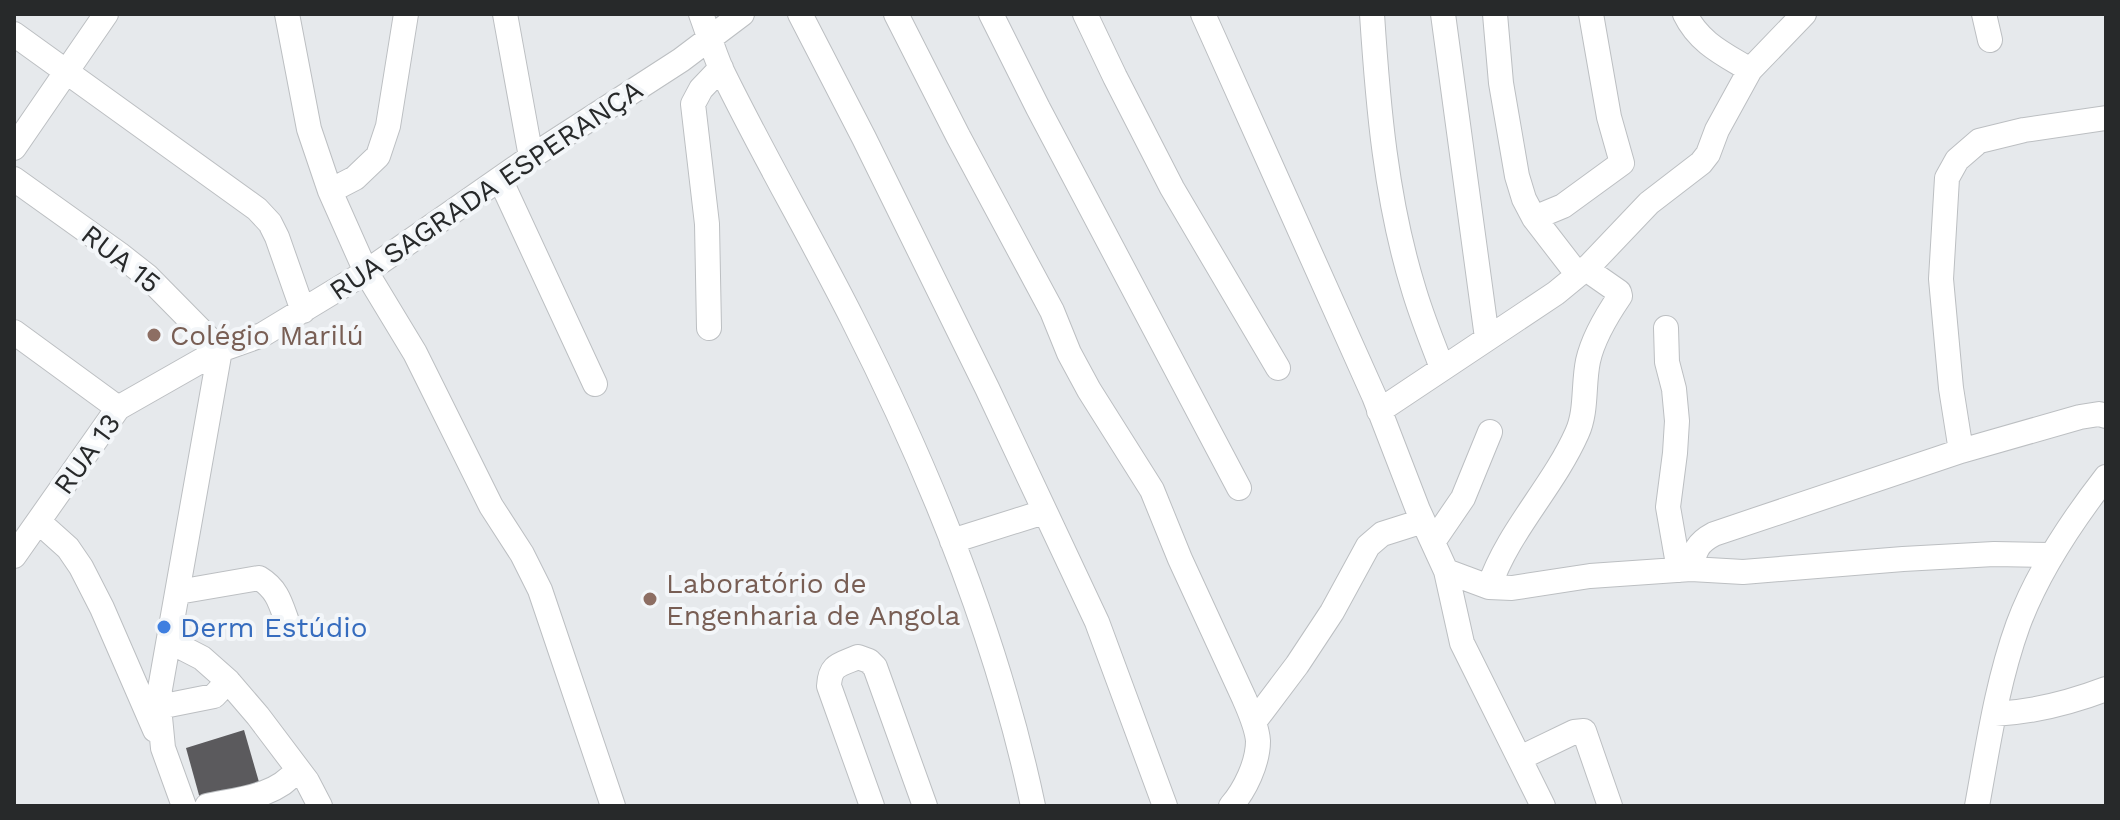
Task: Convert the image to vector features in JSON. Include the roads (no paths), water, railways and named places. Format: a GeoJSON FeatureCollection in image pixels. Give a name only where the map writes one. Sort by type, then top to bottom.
{"type":"FeatureCollection","features":[{"type":"Feature","properties":{"kind":"street"},"geometry":{"type":"LineString","coordinates":[[14,148],[106,14]]}},
{"type":"Feature","properties":{"kind":"street"},"geometry":{"type":"LineString","coordinates":[[287,14],[309,129],[330,191],[366,272],[415,353],[491,506],[522,554],[540,590],[613,806]]}},
{"type":"Feature","properties":{"kind":"street"},"geometry":{"type":"LineString","coordinates":[[330,191],[355,178],[382,149],[406,14]]}},
{"type":"Feature","properties":{"kind":"street"},"geometry":{"type":"LineString","coordinates":[[505,14],[531,157]]}},
{"type":"Feature","properties":{"kind":"street","name":"RUA SAGRADA ESPERANÇA"},"geometry":{"type":"LineString","coordinates":[[220,350],[262,335],[366,272],[531,157],[681,60],[705,25],[742,14]]}},
{"type":"Feature","properties":{"kind":"street"},"geometry":{"type":"LineString","coordinates":[[800,14],[987,388],[1097,622],[1165,806]]}},
{"type":"Feature","properties":{"kind":"street"},"geometry":{"type":"LineString","coordinates":[[896,14],[1052,311],[1069,353],[1152,490],[1254,722],[1258,741],[1255,758],[1248,780],[1231,806]]}},
{"type":"Feature","properties":{"kind":"street"},"geometry":{"type":"LineString","coordinates":[[991,14],[1239,488]]}},
{"type":"Feature","properties":{"kind":"street"},"geometry":{"type":"LineString","coordinates":[[1085,14],[1172,188],[1278,368]]}},
{"type":"Feature","properties":{"kind":"street"},"geometry":{"type":"LineString","coordinates":[[1203,14],[1301,231],[1446,571],[1462,643],[1543,806]]}},
{"type":"Feature","properties":{"kind":"street"},"geometry":{"type":"LineString","coordinates":[[1372,14],[1384,149],[1394,209],[1413,287],[1442,368]]}},
{"type":"Feature","properties":{"kind":"street"},"geometry":{"type":"LineString","coordinates":[[1443,14],[1487,338]]}},
{"type":"Feature","properties":{"kind":"street"},"geometry":{"type":"LineString","coordinates":[[1489,587],[1503,554],[1576,436],[1582,420],[1588,360],[1602,325],[1620,296],[1619,292],[1582,272],[1534,218],[1524,199],[1501,83],[1495,14]]}},
{"type":"Feature","properties":{"kind":"street"},"geometry":{"type":"LineString","coordinates":[[1534,218],[1563,206],[1622,163],[1609,117],[1591,14]]}},
{"type":"Feature","properties":{"kind":"street"},"geometry":{"type":"LineString","coordinates":[[1685,14],[1704,41],[1750,70]]}},
{"type":"Feature","properties":{"kind":"street"},"geometry":{"type":"LineString","coordinates":[[1984,14],[1990,40]]}},
{"type":"Feature","properties":{"kind":"street"},"geometry":{"type":"LineString","coordinates":[[1379,411],[1556,293],[1582,272],[1649,203],[1701,163],[1750,70],[1791,19]]}},
{"type":"Feature","properties":{"kind":"street"},"geometry":{"type":"LineString","coordinates":[[705,25],[721,68],[853,320],[952,541],[1005,690],[1033,806]]}},
{"type":"Feature","properties":{"kind":"street"},"geometry":{"type":"LineString","coordinates":[[14,34],[257,209],[270,223],[277,237],[303,311]]}},
{"type":"Feature","properties":{"kind":"street"},"geometry":{"type":"LineString","coordinates":[[709,328],[707,224],[693,104],[701,89],[721,68]]}},
{"type":"Feature","properties":{"kind":"street"},"geometry":{"type":"LineString","coordinates":[[1961,451],[1951,388],[1941,279],[1947,178],[1957,160],[1979,141],[2024,130],[2106,118]]}},
{"type":"Feature","properties":{"kind":"street","name":"RUA 15"},"geometry":{"type":"LineString","coordinates":[[14,179],[147,276],[220,350]]}},
{"type":"Feature","properties":{"kind":"street"},"geometry":{"type":"LineString","coordinates":[[500,179],[595,384]]}},
{"type":"Feature","properties":{"kind":"street"},"geometry":{"type":"LineString","coordinates":[[1666,328],[1667,362],[1677,421],[1668,507],[1685,569]]}},
{"type":"Feature","properties":{"kind":"street"},"geometry":{"type":"LineString","coordinates":[[14,332],[118,408]]}},
{"type":"Feature","properties":{"kind":"street"},"geometry":{"type":"LineString","coordinates":[[163,748],[159,707],[162,674],[220,350]]}},
{"type":"Feature","properties":{"kind":"street","name":"RUA 13"},"geometry":{"type":"LineString","coordinates":[[14,556],[118,408],[220,350]]}},
{"type":"Feature","properties":{"kind":"street"},"geometry":{"type":"LineString","coordinates":[[1685,569],[1701,541],[1714,534],[1961,451],[2080,417],[2106,416]]}},
{"type":"Feature","properties":{"kind":"street"},"geometry":{"type":"LineString","coordinates":[[1254,722],[1332,612],[1368,546],[1382,534],[1428,532],[1463,498],[1490,432]]}},
{"type":"Feature","properties":{"kind":"street"},"geometry":{"type":"LineString","coordinates":[[1977,806],[2007,658],[2017,627],[2052,555],[2080,510],[2106,477]]}},
{"type":"Feature","properties":{"kind":"street"},"geometry":{"type":"LineString","coordinates":[[2080,510],[2106,508]]}},
{"type":"Feature","properties":{"kind":"street"},"geometry":{"type":"LineString","coordinates":[[952,541],[1044,512]]}},
{"type":"Feature","properties":{"kind":"street"},"geometry":{"type":"LineString","coordinates":[[39,522],[68,548],[102,608],[163,748],[184,806]]}},
{"type":"Feature","properties":{"kind":"street"},"geometry":{"type":"LineString","coordinates":[[1446,571],[1489,587],[1512,588],[1590,576],[1685,569],[1743,572],[1949,556],[2052,555]]}},
{"type":"Feature","properties":{"kind":"street"},"geometry":{"type":"LineString","coordinates":[[178,592],[259,578],[276,592],[289,627]]}},
{"type":"Feature","properties":{"kind":"street"},"geometry":{"type":"LineString","coordinates":[[169,641],[202,658],[228,681],[307,781],[320,806]]}},
{"type":"Feature","properties":{"kind":"street"},"geometry":{"type":"LineString","coordinates":[[872,806],[829,686],[833,668],[858,657],[875,667],[925,806]]}},
{"type":"Feature","properties":{"kind":"street"},"geometry":{"type":"LineString","coordinates":[[159,707],[214,696],[228,681]]}},
{"type":"Feature","properties":{"kind":"street"},"geometry":{"type":"LineString","coordinates":[[1995,714],[2059,706],[2106,689]]}},
{"type":"Feature","properties":{"kind":"street"},"geometry":{"type":"LineString","coordinates":[[1520,758],[1574,732],[1584,731],[1610,806]]}},
{"type":"Feature","properties":{"kind":"street"},"geometry":{"type":"LineString","coordinates":[[207,806],[265,793],[281,786],[297,770]]}},
{"type":"Feature","properties":{"kind":"place","name":"Colégio Marilú"},"geometry":{"type":"Point","coordinates":[154,335]}},
{"type":"Feature","properties":{"kind":"place","name":"Laboratório de Engenharia de Angola"},"geometry":{"type":"Point","coordinates":[650,599]}},
{"type":"Feature","properties":{"kind":"place","name":"Derm Estúdio"},"geometry":{"type":"Point","coordinates":[164,627]}}]}
